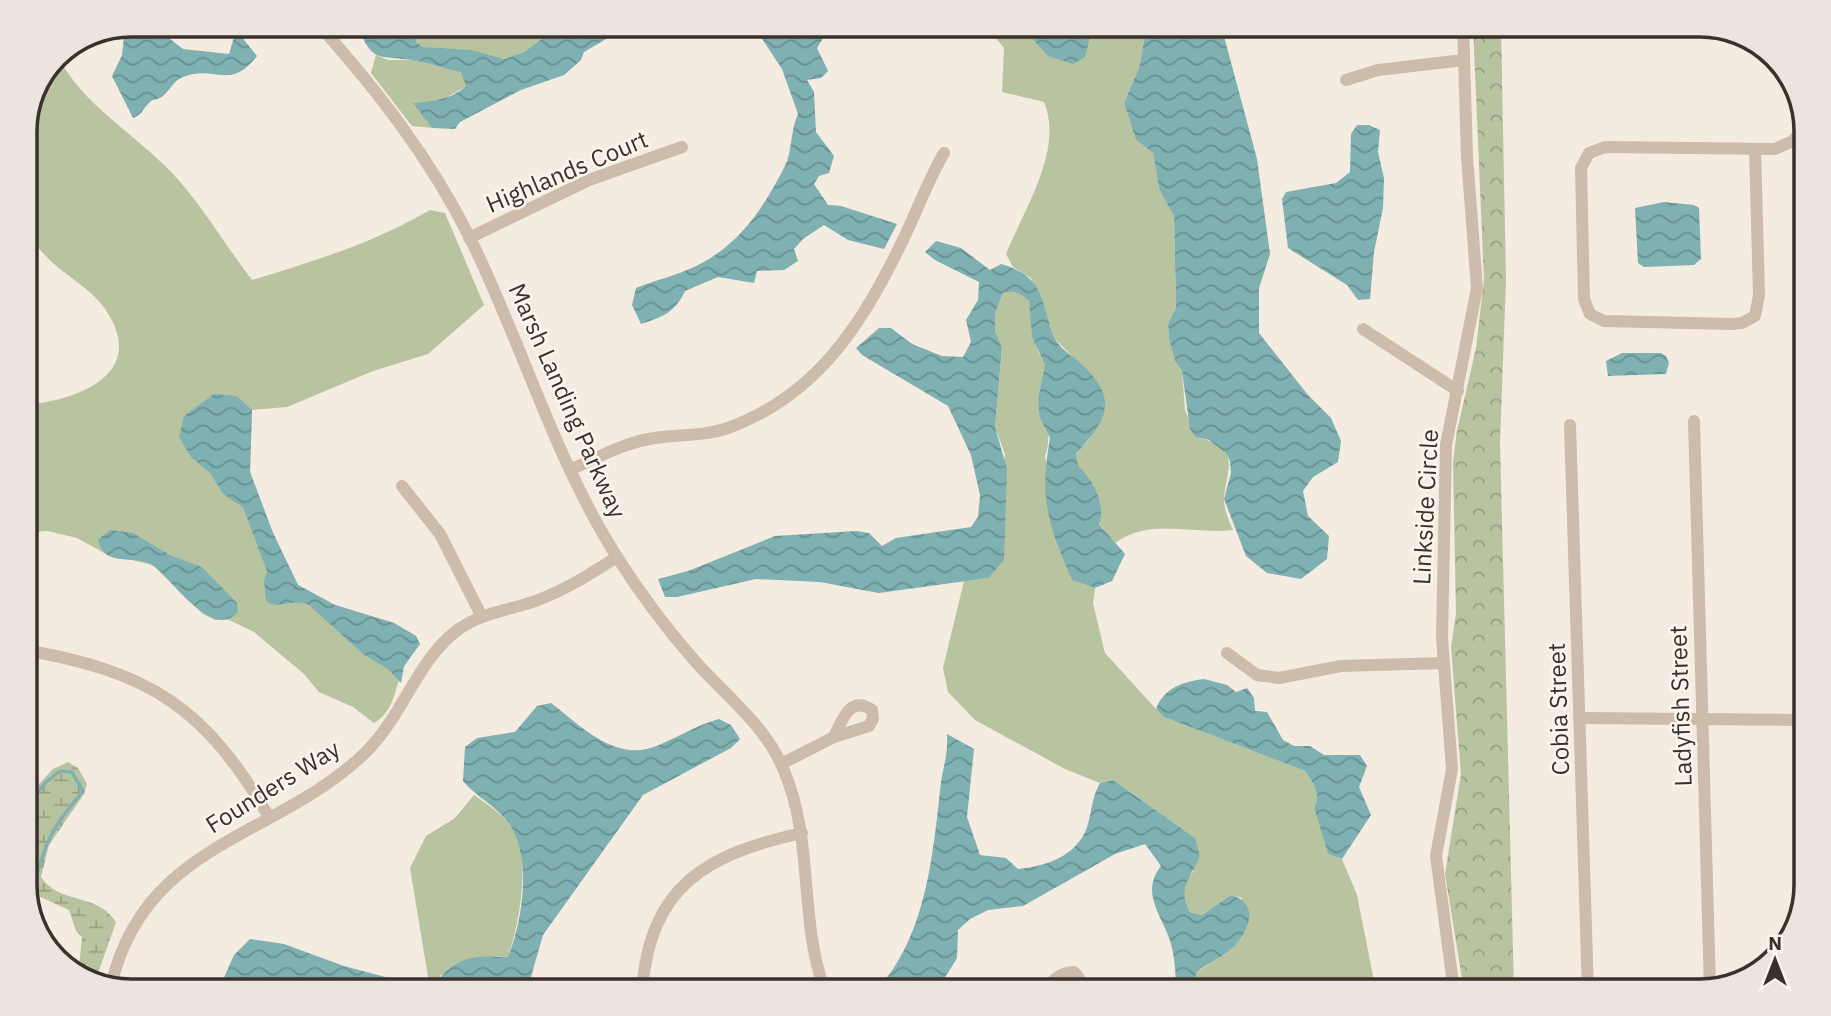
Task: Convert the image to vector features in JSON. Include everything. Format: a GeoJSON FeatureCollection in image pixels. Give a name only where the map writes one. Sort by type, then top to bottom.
{"type":"FeatureCollection","features":[{"type":"Feature","properties":{"kind":"street","name":"Marsh Landing Parkway"},"geometry":{"type":"LineString","coordinates":[[330,37],[358,68],[402,125],[470,238],[570,470],[617,557],[674,636],[767,739],[781,764],[802,832],[810,931],[822,979]]}},
{"type":"Feature","properties":{"kind":"street","name":"Linkside Circle"},"geometry":{"type":"LineString","coordinates":[[1452,979],[1436,856],[1452,769],[1444,663],[1446,445],[1477,288],[1467,158],[1463,37]]}},
{"type":"Feature","properties":{"kind":"street"},"geometry":{"type":"LineString","coordinates":[[1346,80],[1378,70],[1464,60]]}},
{"type":"Feature","properties":{"kind":"street"},"geometry":{"type":"LineString","coordinates":[[1755,149],[1759,304],[1755,316],[1750,320],[1732,324],[1604,321],[1590,314],[1584,299],[1581,167],[1586,156],[1605,147],[1755,149],[1784,146],[1794,136]]}},
{"type":"Feature","properties":{"kind":"street","name":"Highlands Court"},"geometry":{"type":"LineString","coordinates":[[470,238],[589,180],[682,147]]}},
{"type":"Feature","properties":{"kind":"street"},"geometry":{"type":"LineString","coordinates":[[570,470],[646,440],[700,435],[728,428],[754,417],[795,390],[842,346],[869,308],[944,153]]}},
{"type":"Feature","properties":{"kind":"street"},"geometry":{"type":"LineString","coordinates":[[1363,329],[1458,391]]}},
{"type":"Feature","properties":{"kind":"street","name":"Ladyfish Street"},"geometry":{"type":"LineString","coordinates":[[1694,421],[1710,978]]}},
{"type":"Feature","properties":{"kind":"street","name":"Cobia Street"},"geometry":{"type":"LineString","coordinates":[[1570,425],[1588,979]]}},
{"type":"Feature","properties":{"kind":"street"},"geometry":{"type":"LineString","coordinates":[[402,486],[440,534],[482,617]]}},
{"type":"Feature","properties":{"kind":"street","name":"Founders Way"},"geometry":{"type":"LineString","coordinates":[[114,977],[132,930],[163,887],[208,851],[324,785],[365,753],[398,714],[430,659],[457,631],[482,617],[557,593],[617,557]]}},
{"type":"Feature","properties":{"kind":"street"},"geometry":{"type":"LineString","coordinates":[[37,653],[105,669],[172,702],[201,724],[231,756],[269,817]]}},
{"type":"Feature","properties":{"kind":"street"},"geometry":{"type":"LineString","coordinates":[[1227,653],[1257,675],[1279,678],[1341,666],[1444,663]]}},
{"type":"Feature","properties":{"kind":"street"},"geometry":{"type":"LineString","coordinates":[[37,655],[44,654]]}},
{"type":"Feature","properties":{"kind":"street"},"geometry":{"type":"LineString","coordinates":[[1580,718],[1794,720]]}},
{"type":"Feature","properties":{"kind":"street"},"geometry":{"type":"LineString","coordinates":[[781,764],[834,737]]}},
{"type":"Feature","properties":{"kind":"street"},"geometry":{"type":"LineString","coordinates":[[644,979],[650,940],[671,901],[690,879],[736,850],[802,832]]}},
{"type":"Feature","properties":{"kind":"street"},"geometry":{"type":"LineString","coordinates":[[1056,979],[1066,972],[1073,972],[1079,979]]}},
{"type":"Feature","properties":{"kind":"green space"},"geometry":{"type":"Polygon","coordinates":[[[416,37],[544,37],[524,52],[504,59],[423,47],[416,42],[416,37]]]}},
{"type":"Feature","properties":{"kind":"green space"},"geometry":{"type":"Polygon","coordinates":[[[995,37],[1145,37],[1139,68],[1124,103],[1136,140],[1153,153],[1159,189],[1174,215],[1176,309],[1168,324],[1169,339],[1175,361],[1182,371],[1185,410],[1196,437],[1220,446],[1226,452],[1229,466],[1224,501],[1233,530],[1158,529],[1129,535],[1115,543],[1099,523],[1100,500],[1093,484],[1077,466],[1076,454],[1088,441],[1104,411],[1072,356],[1055,339],[1031,278],[1013,267],[1006,254],[1046,159],[1049,120],[1044,102],[1002,92],[1004,48],[995,37]]]}},
{"type":"Feature","properties":{"kind":"green space"},"geometry":{"type":"Polygon","coordinates":[[[1474,37],[1501,37],[1506,280],[1500,442],[1514,979],[1462,979],[1445,874],[1461,774],[1451,647],[1456,614],[1453,462],[1457,431],[1476,348],[1484,280],[1474,37]]]}},
{"type":"Feature","properties":{"kind":"green space"},"geometry":{"type":"Polygon","coordinates":[[[376,55],[388,60],[415,60],[461,71],[467,86],[440,101],[414,103],[432,128],[412,126],[371,73],[376,55]]]}},
{"type":"Feature","properties":{"kind":"green space"},"geometry":{"type":"Polygon","coordinates":[[[64,66],[95,104],[174,175],[252,280],[366,241],[430,210],[445,213],[484,305],[428,354],[373,371],[287,407],[252,410],[250,472],[273,533],[298,585],[335,605],[394,623],[416,636],[420,644],[404,667],[391,705],[381,718],[374,723],[353,707],[319,692],[304,674],[254,632],[227,619],[215,620],[203,614],[153,565],[106,554],[77,538],[48,531],[37,532],[37,403],[68,397],[87,389],[103,378],[114,365],[119,349],[116,329],[103,306],[39,248],[37,125],[46,89],[64,66]]]}},
{"type":"Feature","properties":{"kind":"green space"},"geometry":{"type":"Polygon","coordinates":[[[1020,292],[1029,301],[1038,352],[1046,365],[1043,388],[1048,445],[1045,456],[1072,580],[1095,588],[1093,603],[1105,653],[1164,717],[1305,771],[1316,789],[1314,808],[1328,854],[1342,859],[1357,895],[1374,979],[1196,979],[1196,973],[1229,951],[1242,898],[1231,895],[1202,915],[1190,912],[1184,902],[1182,885],[1193,872],[1195,838],[1113,780],[1100,783],[1065,769],[975,720],[948,692],[943,668],[964,581],[988,578],[1005,454],[995,427],[1002,349],[995,331],[995,313],[1003,293],[1020,292]]]}},
{"type":"Feature","properties":{"kind":"green space"},"geometry":{"type":"Polygon","coordinates":[[[68,762],[78,768],[87,784],[84,794],[49,845],[41,877],[58,892],[108,912],[116,922],[98,973],[79,964],[82,937],[76,931],[69,910],[38,896],[37,786],[53,769],[68,762]]]}},
{"type":"Feature","properties":{"kind":"green space"},"geometry":{"type":"Polygon","coordinates":[[[474,795],[512,827],[521,855],[522,891],[519,910],[508,957],[494,956],[441,975],[438,979],[428,979],[410,868],[426,836],[455,818],[474,795]]]}},
{"type":"Feature","properties":{"kind":"water"},"geometry":{"type":"Polygon","coordinates":[[[168,37],[183,49],[229,54],[234,37],[242,37],[257,56],[238,73],[205,73],[180,78],[163,96],[150,102],[133,118],[112,76],[122,55],[124,38],[168,37]]]}},
{"type":"Feature","properties":{"kind":"water"},"geometry":{"type":"Polygon","coordinates":[[[363,37],[416,37],[416,42],[423,47],[471,50],[504,59],[524,52],[544,37],[610,37],[584,52],[581,60],[564,75],[521,90],[460,122],[455,129],[432,128],[413,103],[441,99],[460,91],[466,86],[461,72],[418,61],[383,57],[367,46],[363,37]]]}},
{"type":"Feature","properties":{"kind":"water"},"geometry":{"type":"Polygon","coordinates":[[[761,37],[824,37],[817,48],[828,71],[821,78],[807,80],[814,92],[816,132],[834,156],[829,173],[819,176],[814,184],[828,205],[841,206],[897,224],[884,249],[848,240],[824,225],[803,239],[794,249],[798,261],[784,270],[757,271],[754,283],[718,277],[685,291],[667,313],[641,324],[632,305],[636,288],[681,272],[720,252],[746,227],[776,183],[787,161],[798,114],[782,69],[761,37]]]}},
{"type":"Feature","properties":{"kind":"water"},"geometry":{"type":"Polygon","coordinates":[[[1031,37],[1090,37],[1085,57],[1073,64],[1048,56],[1031,37]]]}},
{"type":"Feature","properties":{"kind":"water"},"geometry":{"type":"Polygon","coordinates":[[[1145,37],[1224,37],[1257,159],[1270,254],[1259,288],[1259,333],[1308,395],[1331,418],[1341,441],[1338,462],[1313,477],[1303,491],[1308,516],[1329,536],[1327,559],[1301,579],[1267,573],[1246,556],[1224,499],[1231,473],[1230,461],[1226,453],[1209,440],[1196,437],[1190,429],[1182,371],[1175,361],[1169,339],[1168,324],[1176,308],[1174,216],[1159,189],[1153,153],[1136,140],[1124,103],[1139,68],[1145,37]]]}},
{"type":"Feature","properties":{"kind":"water"},"geometry":{"type":"Polygon","coordinates":[[[1357,125],[1369,125],[1380,130],[1378,152],[1384,178],[1383,208],[1374,252],[1370,299],[1358,300],[1347,285],[1288,248],[1282,199],[1286,192],[1336,183],[1350,172],[1351,134],[1357,125]]]}},
{"type":"Feature","properties":{"kind":"water"},"geometry":{"type":"Polygon","coordinates":[[[1664,202],[1694,205],[1699,208],[1701,259],[1694,265],[1644,267],[1638,263],[1635,208],[1664,202]]]}},
{"type":"Feature","properties":{"kind":"water"},"geometry":{"type":"Polygon","coordinates":[[[936,241],[961,248],[990,270],[1001,264],[1016,269],[1034,283],[1054,337],[1099,385],[1104,396],[1103,417],[1076,454],[1078,466],[1093,484],[1100,500],[1099,524],[1125,554],[1112,581],[1095,588],[1072,580],[1057,543],[1046,495],[1045,478],[1050,438],[1040,418],[1038,400],[1045,365],[1032,337],[1029,301],[1020,294],[1011,292],[1003,293],[995,313],[995,331],[1002,348],[995,427],[1007,469],[1004,560],[988,578],[879,593],[820,582],[756,579],[677,597],[665,597],[658,579],[688,571],[775,536],[856,531],[869,533],[882,546],[896,538],[971,527],[978,517],[980,495],[971,455],[948,406],[862,355],[856,348],[879,328],[891,328],[912,344],[942,356],[963,357],[971,342],[966,320],[978,300],[979,282],[935,260],[925,252],[936,241]]]}},
{"type":"Feature","properties":{"kind":"water"},"geometry":{"type":"Polygon","coordinates":[[[1622,353],[1661,353],[1669,363],[1666,374],[1608,376],[1606,361],[1622,353]]]}},
{"type":"Feature","properties":{"kind":"water"},"geometry":{"type":"Polygon","coordinates":[[[214,394],[237,396],[252,410],[250,472],[273,533],[298,585],[335,605],[394,623],[416,636],[420,644],[404,666],[401,683],[388,669],[363,654],[309,605],[297,602],[275,605],[266,601],[264,581],[267,571],[243,507],[223,494],[210,473],[191,457],[179,437],[184,416],[214,394]]]}},
{"type":"Feature","properties":{"kind":"water"},"geometry":{"type":"Polygon","coordinates":[[[111,530],[133,533],[170,555],[202,567],[237,603],[238,612],[228,619],[216,619],[193,605],[152,565],[113,558],[106,554],[98,539],[111,530]]]}},
{"type":"Feature","properties":{"kind":"water"},"geometry":{"type":"Polygon","coordinates":[[[1204,679],[1227,685],[1236,692],[1247,688],[1254,698],[1255,711],[1267,712],[1283,740],[1294,746],[1310,746],[1324,755],[1360,755],[1367,766],[1359,787],[1371,815],[1342,859],[1328,854],[1314,808],[1316,789],[1305,771],[1164,717],[1156,709],[1164,696],[1175,687],[1204,679]]]}},
{"type":"Feature","properties":{"kind":"water"},"geometry":{"type":"Polygon","coordinates":[[[551,703],[601,740],[629,750],[644,750],[659,745],[719,719],[731,725],[740,739],[731,748],[643,795],[543,935],[530,979],[439,979],[455,965],[472,958],[508,957],[523,894],[519,844],[509,823],[463,781],[465,747],[477,738],[515,732],[537,706],[551,703]]]}},
{"type":"Feature","properties":{"kind":"water"},"geometry":{"type":"Polygon","coordinates":[[[947,734],[974,749],[967,817],[980,855],[1006,858],[1018,869],[1041,865],[1063,856],[1072,850],[1085,832],[1100,783],[1113,780],[1195,838],[1200,856],[1186,884],[1186,904],[1190,912],[1202,915],[1231,895],[1241,899],[1249,912],[1249,920],[1242,937],[1229,951],[1196,973],[1196,979],[1175,979],[1169,937],[1153,897],[1152,887],[1161,866],[1145,844],[1115,854],[1023,906],[988,910],[970,919],[958,930],[957,958],[944,979],[885,979],[907,945],[925,892],[947,734]]]}},
{"type":"Feature","properties":{"kind":"water"},"geometry":{"type":"Polygon","coordinates":[[[250,939],[284,944],[344,966],[393,979],[223,979],[234,955],[250,939]]]}},
{"type":"Feature","properties":{"kind":"waterway"},"geometry":{"type":"LineString","coordinates":[[37,793],[60,771],[72,772],[83,791],[55,828],[37,872]]}}]}
